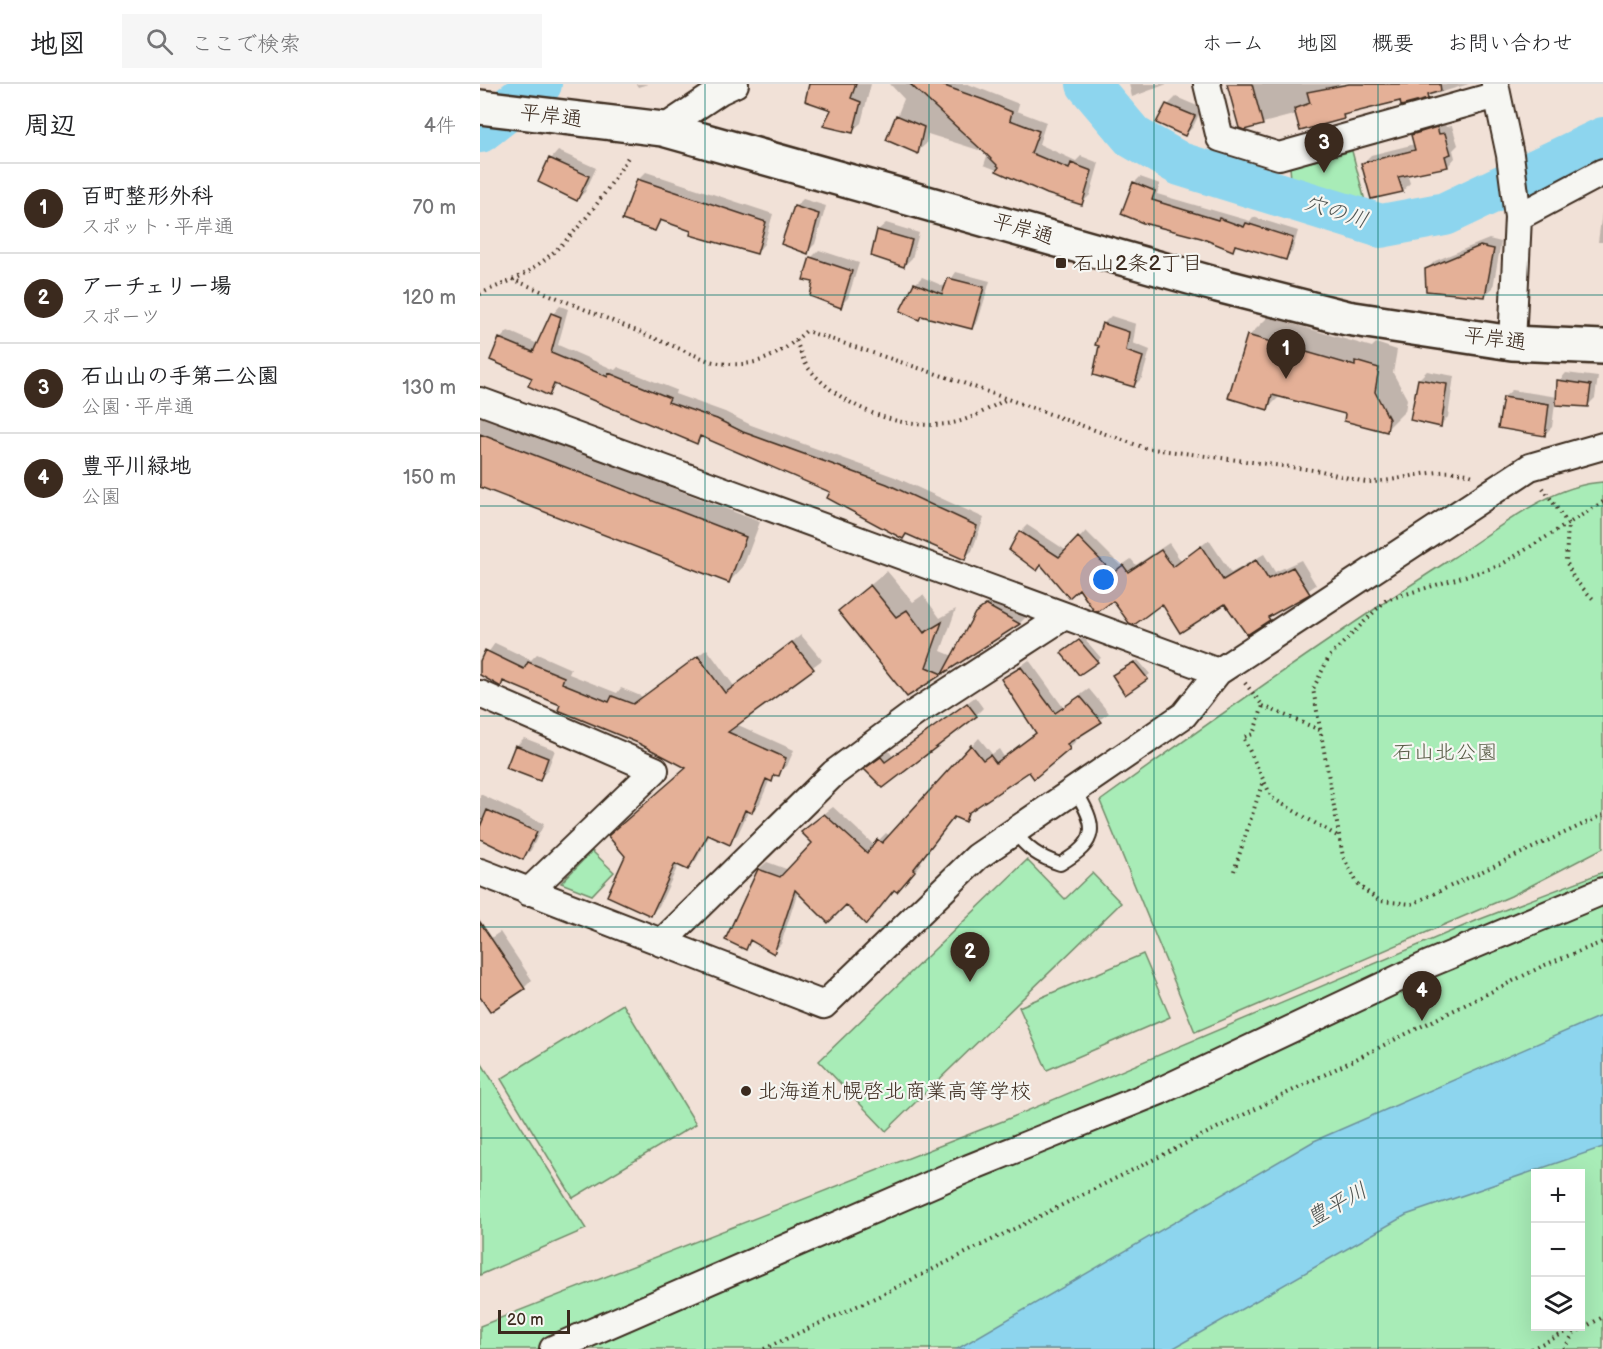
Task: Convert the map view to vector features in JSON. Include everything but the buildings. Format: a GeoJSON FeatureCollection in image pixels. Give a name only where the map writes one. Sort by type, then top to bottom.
{"type":"FeatureCollection","features":[{"type":"Feature","properties":{"kind":"street"},"geometry":{"type":"LineString","coordinates":[[663,129],[720,91],[735,84]]}},
{"type":"Feature","properties":{"kind":"street"},"geometry":{"type":"LineString","coordinates":[[1207,84],[1220,138],[1279,156],[1496,90],[1510,155],[1517,208],[1512,343]]}},
{"type":"Feature","properties":{"kind":"street","name":"平岸通"},"geometry":{"type":"LineString","coordinates":[[480,107],[663,129],[1207,282],[1347,318],[1512,343],[1603,347]]}},
{"type":"Feature","properties":{"kind":"street"},"geometry":{"type":"LineString","coordinates":[[1517,208],[1603,172]]}},
{"type":"Feature","properties":{"kind":"street"},"geometry":{"type":"LineString","coordinates":[[480,401],[1063,617],[1224,668]]}},
{"type":"Feature","properties":{"kind":"street"},"geometry":{"type":"LineString","coordinates":[[480,872],[824,1005],[976,857],[1184,715],[1224,668],[1530,467],[1603,446]]}},
{"type":"Feature","properties":{"kind":"street"},"geometry":{"type":"LineString","coordinates":[[662,943],[834,772],[915,713],[1063,617]]}},
{"type":"Feature","properties":{"kind":"street"},"geometry":{"type":"LineString","coordinates":[[480,694],[655,770],[528,892]]}},
{"type":"Feature","properties":{"kind":"street"},"geometry":{"type":"LineString","coordinates":[[553,1349],[969,1168],[1160,1091],[1428,964],[1603,891]]}},
{"type":"Feature","properties":{"kind":"lane"},"geometry":{"type":"LineString","coordinates":[[1014,831],[1026,847],[1040,857],[1060,864],[1077,854],[1090,837],[1091,816],[1075,790]]}},
{"type":"Feature","properties":{"kind":"path"},"geometry":{"type":"LineString","coordinates":[[480,294],[530,270],[579,228],[602,199],[632,150]]}},
{"type":"Feature","properties":{"kind":"path"},"geometry":{"type":"LineString","coordinates":[[512,279],[717,363],[732,366],[761,360],[796,341],[806,331],[1145,448],[1321,471],[1346,475],[1368,483],[1462,472],[1501,488]]}},
{"type":"Feature","properties":{"kind":"path"},"geometry":{"type":"LineString","coordinates":[[796,341],[808,368],[825,386],[876,415],[902,422],[936,425],[957,422],[1007,399]]}},
{"type":"Feature","properties":{"kind":"path"},"geometry":{"type":"LineString","coordinates":[[1530,467],[1568,524],[1566,561],[1574,579],[1595,601]]}},
{"type":"Feature","properties":{"kind":"path"},"geometry":{"type":"LineString","coordinates":[[1603,502],[1499,566],[1386,600],[1329,657],[1313,689],[1343,857],[1359,886],[1380,902],[1412,904],[1603,815]]}},
{"type":"Feature","properties":{"kind":"path"},"geometry":{"type":"LineString","coordinates":[[1224,668],[1263,706],[1321,730]]}},
{"type":"Feature","properties":{"kind":"path"},"geometry":{"type":"LineString","coordinates":[[1263,706],[1253,734],[1243,737],[1272,798],[1340,838]]}},
{"type":"Feature","properties":{"kind":"path"},"geometry":{"type":"LineString","coordinates":[[1234,871],[1264,780]]}},
{"type":"Feature","properties":{"kind":"path"},"geometry":{"type":"LineString","coordinates":[[764,1349],[881,1295],[1545,965],[1603,942]]}},
{"type":"Feature","properties":{"kind":"path"},"geometry":{"type":"LineString","coordinates":[[1585,1324],[1603,1317]]}},
{"type":"Feature","properties":{"kind":"path"},"geometry":{"type":"LineString","coordinates":[[1564,1349],[1574,1333],[1591,1321]]}},
{"type":"Feature","properties":{"kind":"path"},"geometry":{"type":"LineString","coordinates":[[1531,1349],[1569,1331]]}},
{"type":"Feature","properties":{"kind":"green space"},"geometry":{"type":"Polygon","coordinates":[[[1352,151],[1365,201],[1291,179],[1290,167],[1352,151]]]}},
{"type":"Feature","properties":{"kind":"green space","name":"石山北公園"},"geometry":{"type":"Polygon","coordinates":[[[1603,482],[1603,848],[1511,896],[1195,1032],[1100,801],[1230,708],[1504,523],[1563,491],[1603,482]]]}},
{"type":"Feature","properties":{"kind":"green space"},"geometry":{"type":"Polygon","coordinates":[[[592,851],[614,872],[592,895],[561,883],[592,851]]]}},
{"type":"Feature","properties":{"kind":"green space"},"geometry":{"type":"Polygon","coordinates":[[[1027,860],[1065,899],[1092,873],[1121,903],[886,1131],[819,1061],[1027,860]]]}},
{"type":"Feature","properties":{"kind":"green space"},"geometry":{"type":"Polygon","coordinates":[[[1603,872],[1603,1349],[480,1349],[480,1326],[1003,1121],[1478,920],[1603,872]]]}},
{"type":"Feature","properties":{"kind":"green space"},"geometry":{"type":"Polygon","coordinates":[[[1143,954],[1170,1017],[1047,1070],[1019,1007],[1143,954]]]}},
{"type":"Feature","properties":{"kind":"green space"},"geometry":{"type":"Polygon","coordinates":[[[623,1004],[696,1124],[573,1198],[501,1079],[623,1004]]]}},
{"type":"Feature","properties":{"kind":"green space"},"geometry":{"type":"Polygon","coordinates":[[[480,1061],[586,1229],[480,1275],[480,1061]]]}},
{"type":"Feature","properties":{"kind":"water","name":"豊平川"},"geometry":{"type":"Polygon","coordinates":[[[1603,1015],[1603,1147],[1539,1169],[1531,1169],[1531,1172],[1406,1215],[1172,1349],[957,1349],[1314,1141],[1603,1015]]]}},
{"type":"Feature","properties":{"kind":"waterway","name":"穴の川"},"geometry":{"type":"LineString","coordinates":[[480,131],[540,84]]}},
{"type":"Feature","properties":{"kind":"waterway","name":"穴の川"},"geometry":{"type":"LineString","coordinates":[[1088,84],[1133,137],[1180,164],[1381,226],[1445,214],[1603,139]]}},
{"type":"Feature","properties":{"kind":"place","name":"石山山の手第二公園"},"geometry":{"type":"Point","coordinates":[1324,173]}},
{"type":"Feature","properties":{"kind":"place","name":"石山2条2丁目"},"geometry":{"type":"Point","coordinates":[1061,263]}},
{"type":"Feature","properties":{"kind":"place","name":"百町整形外科"},"geometry":{"type":"Point","coordinates":[1286,379]}},
{"type":"Feature","properties":{"kind":"place","name":"アーチェリー場"},"geometry":{"type":"Point","coordinates":[970,982]}},
{"type":"Feature","properties":{"kind":"place","name":"豊平川緑地"},"geometry":{"type":"Point","coordinates":[1422,1021]}},
{"type":"Feature","properties":{"kind":"place","name":"北海道札幌啓北商業高等学校"},"geometry":{"type":"Point","coordinates":[746,1091]}}]}
